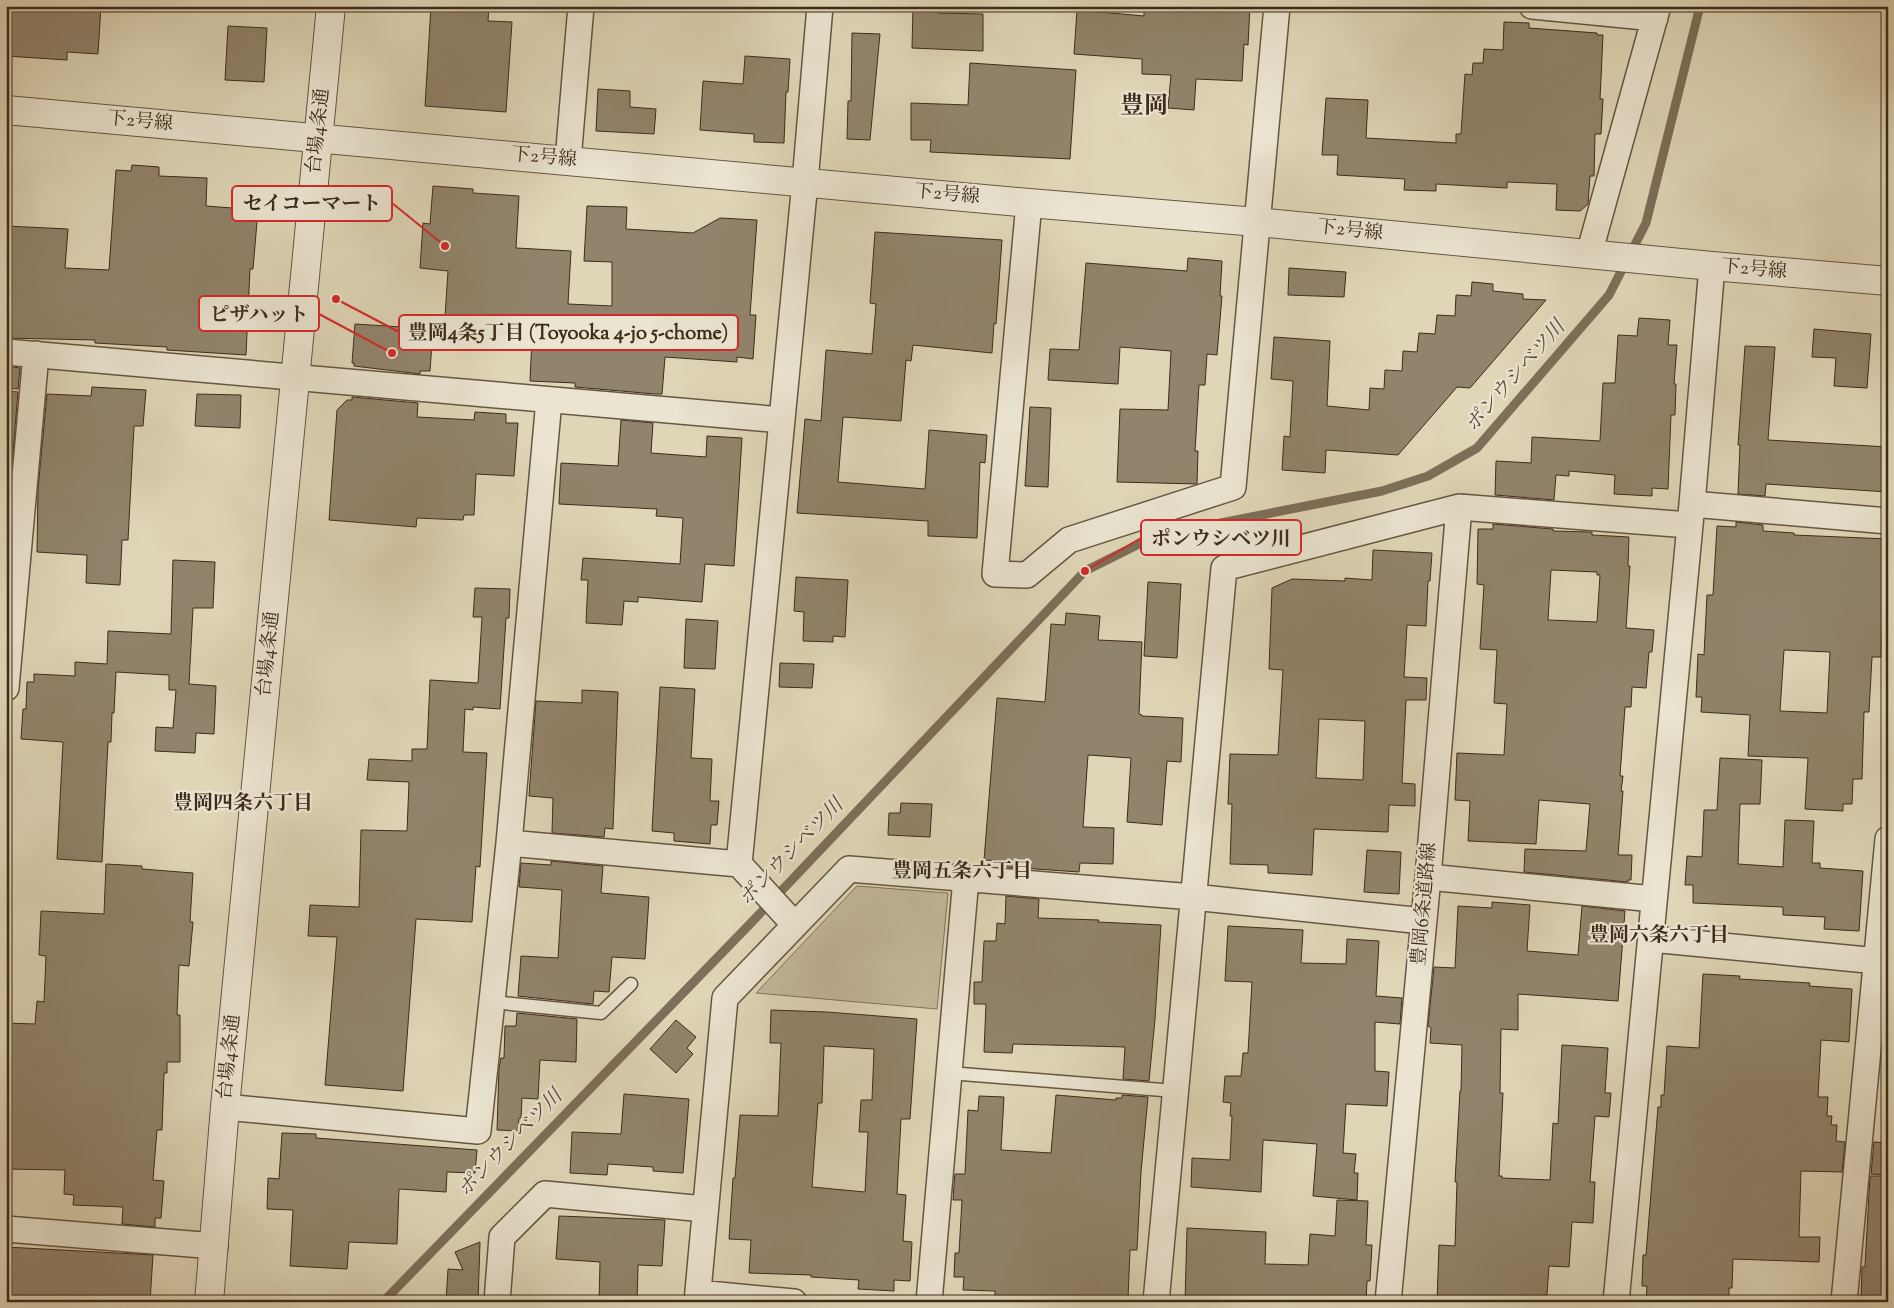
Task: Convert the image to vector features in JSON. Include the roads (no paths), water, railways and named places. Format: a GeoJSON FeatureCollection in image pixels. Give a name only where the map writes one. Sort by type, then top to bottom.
{"type":"FeatureCollection","features":[{"type":"Feature","properties":{"kind":"street","name":"台場4条通"},"geometry":{"type":"LineString","coordinates":[[209,1302],[225,1107],[331,6]]}},
{"type":"Feature","properties":{"kind":"street"},"geometry":{"type":"LineString","coordinates":[[568,160],[582,6]]}},
{"type":"Feature","properties":{"kind":"street"},"geometry":{"type":"LineString","coordinates":[[746,872],[782,420],[820,6]]}},
{"type":"Feature","properties":{"kind":"street"},"geometry":{"type":"LineString","coordinates":[[1029,203],[995,574],[1027,574],[1069,540],[1233,486],[1277,6]]}},
{"type":"Feature","properties":{"kind":"street"},"geometry":{"type":"LineString","coordinates":[[1532,6],[1657,12],[1599,255]]}},
{"type":"Feature","properties":{"kind":"street","name":"下2号線"},"geometry":{"type":"LineString","coordinates":[[6,110],[1257,222],[1888,281]]}},
{"type":"Feature","properties":{"kind":"street"},"geometry":{"type":"LineString","coordinates":[[1616,1302],[1712,266]]}},
{"type":"Feature","properties":{"kind":"street"},"geometry":{"type":"LineString","coordinates":[[6,352],[782,420]]}},
{"type":"Feature","properties":{"kind":"street"},"geometry":{"type":"LineString","coordinates":[[6,688],[36,354]]}},
{"type":"Feature","properties":{"kind":"street"},"geometry":{"type":"LineString","coordinates":[[225,1107],[478,1131],[508,843],[549,400]]}},
{"type":"Feature","properties":{"kind":"street"},"geometry":{"type":"LineString","coordinates":[[1156,1302],[1224,568],[1459,507],[1888,522]]}},
{"type":"Feature","properties":{"kind":"street","name":"豊岡6条道路線"},"geometry":{"type":"LineString","coordinates":[[1388,1302],[1428,877],[1459,507]]}},
{"type":"Feature","properties":{"kind":"street"},"geometry":{"type":"LineString","coordinates":[[1844,1302],[1882,961],[1888,839]]}},
{"type":"Feature","properties":{"kind":"street"},"geometry":{"type":"LineString","coordinates":[[508,843],[746,872],[788,917]]}},
{"type":"Feature","properties":{"kind":"street"},"geometry":{"type":"LineString","coordinates":[[794,1302],[698,1297],[725,998],[788,917],[849,869],[1193,897],[1423,922]]}},
{"type":"Feature","properties":{"kind":"street"},"geometry":{"type":"LineString","coordinates":[[1428,877],[1654,899]]}},
{"type":"Feature","properties":{"kind":"street"},"geometry":{"type":"LineString","coordinates":[[929,1302],[966,878]]}},
{"type":"Feature","properties":{"kind":"street"},"geometry":{"type":"LineString","coordinates":[[1650,939],[1882,961]]}},
{"type":"Feature","properties":{"kind":"street"},"geometry":{"type":"LineString","coordinates":[[497,1302],[502,1237],[545,1194],[705,1209]]}},
{"type":"Feature","properties":{"kind":"street"},"geometry":{"type":"LineString","coordinates":[[6,1228],[215,1246]]}},
{"type":"Feature","properties":{"kind":"lane"},"geometry":{"type":"LineString","coordinates":[[492,1002],[601,1013],[632,984]]}},
{"type":"Feature","properties":{"kind":"lane"},"geometry":{"type":"LineString","coordinates":[[949,1074],[1176,1091]]}},
{"type":"Feature","properties":{"kind":"waterway","name":"ポンウシベツ川"},"geometry":{"type":"LineString","coordinates":[[383,1302],[749,925],[1085,571],[1155,536],[1382,491],[1428,476],[1477,448],[1609,295],[1646,223],[1700,6]]}},
{"type":"Feature","properties":{"kind":"place","name":"セイコーマート"},"geometry":{"type":"Point","coordinates":[445,246]}},
{"type":"Feature","properties":{"kind":"place","name":"豊岡4条5丁目 (Toyooka 4-jo 5-chome)"},"geometry":{"type":"Point","coordinates":[336,299]}},
{"type":"Feature","properties":{"kind":"place","name":"ピザハット"},"geometry":{"type":"Point","coordinates":[392,353]}},
{"type":"Feature","properties":{"kind":"place","name":"ポンウシベツ川"},"geometry":{"type":"Point","coordinates":[1085,571]}},
{"type":"Feature","properties":{"kind":"district","name":"豊岡"},"geometry":{"type":"Point","coordinates":[1144,107]}},
{"type":"Feature","properties":{"kind":"district","name":"豊岡四条六丁目"},"geometry":{"type":"Point","coordinates":[243,804]}},
{"type":"Feature","properties":{"kind":"district","name":"豊岡五条六丁目"},"geometry":{"type":"Point","coordinates":[962,872]}},
{"type":"Feature","properties":{"kind":"district","name":"豊岡六条六丁目"},"geometry":{"type":"Point","coordinates":[1659,936]}}]}
